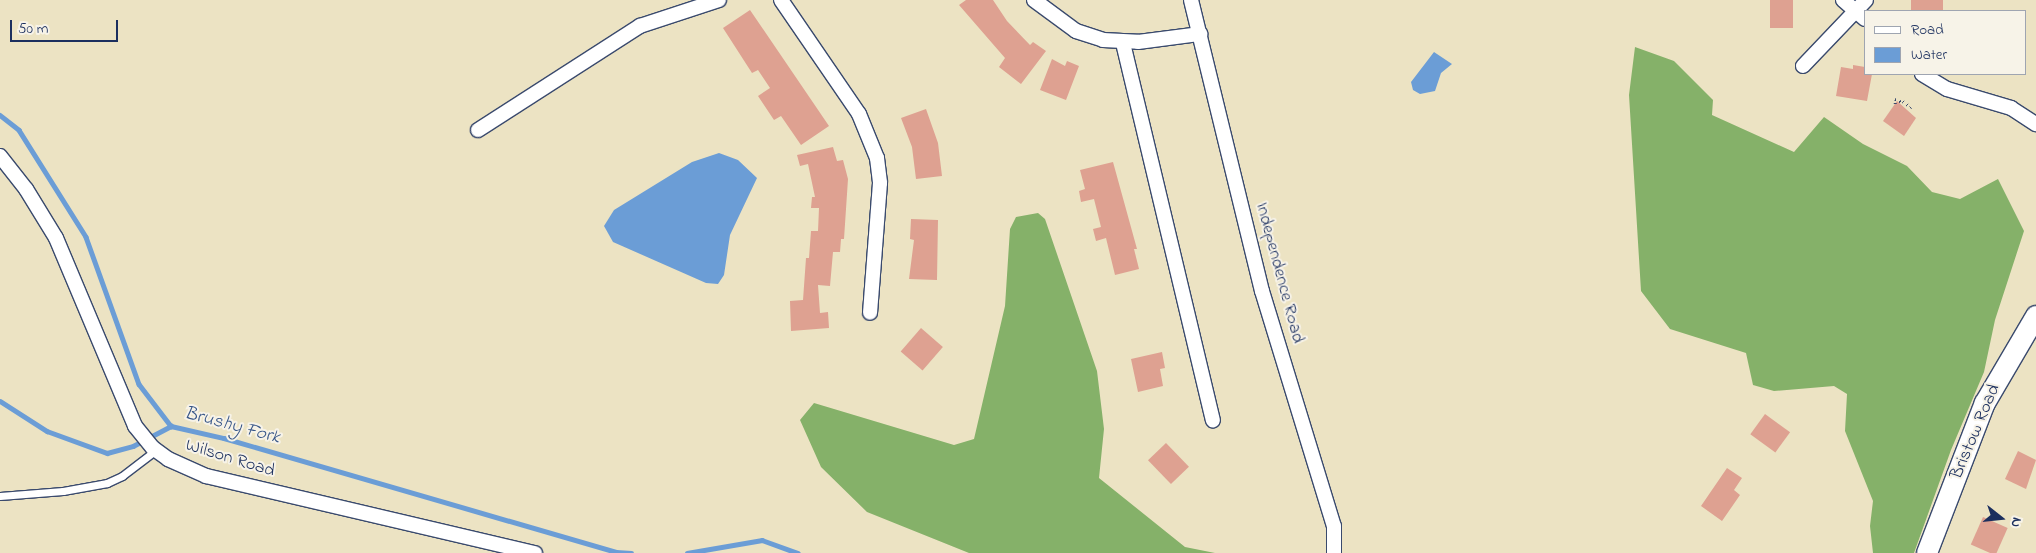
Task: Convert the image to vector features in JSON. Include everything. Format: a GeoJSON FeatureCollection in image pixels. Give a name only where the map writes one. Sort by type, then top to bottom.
{"type":"FeatureCollection","features":[{"type":"Feature","properties":{"kind":"main road","name":"Bristow Road"},"geometry":{"type":"LineString","coordinates":[[1927,553],[1984,403],[2036,316]]}},
{"type":"Feature","properties":{"kind":"street"},"geometry":{"type":"LineString","coordinates":[[478,130],[640,26],[719,0]]}},
{"type":"Feature","properties":{"kind":"street"},"geometry":{"type":"LineString","coordinates":[[782,0],[859,114],[876,153],[880,183],[870,313]]}},
{"type":"Feature","properties":{"kind":"street"},"geometry":{"type":"LineString","coordinates":[[1034,0],[1076,31],[1123,43],[1200,34]]}},
{"type":"Feature","properties":{"kind":"street","name":"Independence Road"},"geometry":{"type":"LineString","coordinates":[[1191,0],[1262,291],[1334,526],[1334,553]]}},
{"type":"Feature","properties":{"kind":"street"},"geometry":{"type":"LineString","coordinates":[[1844,0],[1860,15]]}},
{"type":"Feature","properties":{"kind":"street"},"geometry":{"type":"LineString","coordinates":[[1803,66],[1860,15],[1866,0]]}},
{"type":"Feature","properties":{"kind":"street"},"geometry":{"type":"LineString","coordinates":[[1123,43],[1213,420]]}},
{"type":"Feature","properties":{"kind":"street"},"geometry":{"type":"LineString","coordinates":[[1924,75],[1947,89],[2011,108],[2036,124]]}},
{"type":"Feature","properties":{"kind":"street","name":"Wilson Road"},"geometry":{"type":"LineString","coordinates":[[0,156],[26,190],[56,238],[135,426],[156,450],[183,467],[206,476],[535,553]]}},
{"type":"Feature","properties":{"kind":"lane"},"geometry":{"type":"LineString","coordinates":[[0,496],[63,491],[107,483],[122,476],[156,450]]}},
{"type":"Feature","properties":{"kind":"path"},"geometry":{"type":"LineString","coordinates":[[1894,104],[1895,99],[1903,102],[1911,107],[1909,110]]}},
{"type":"Feature","properties":{"kind":"green space"},"geometry":{"type":"Polygon","coordinates":[[[1635,47],[1674,61],[1713,100],[1712,115],[1794,152],[1824,117],[1863,144],[1907,166],[1932,192],[1960,199],[1998,179],[2024,231],[1995,320],[1984,372],[1951,450],[1914,553],[1873,553],[1870,526],[1873,501],[1845,431],[1847,394],[1834,386],[1774,391],[1753,385],[1746,353],[1670,329],[1641,291],[1629,95],[1635,47]]]}},
{"type":"Feature","properties":{"kind":"green space"},"geometry":{"type":"Polygon","coordinates":[[[1038,213],[1045,219],[1097,371],[1104,429],[1099,478],[1185,547],[1215,553],[969,553],[867,512],[821,467],[800,420],[814,403],[954,445],[974,439],[1005,306],[1010,229],[1016,217],[1038,213]]]}},
{"type":"Feature","properties":{"kind":"water"},"geometry":{"type":"Polygon","coordinates":[[[1434,52],[1452,64],[1441,73],[1435,91],[1420,94],[1413,90],[1411,82],[1434,52]]]}},
{"type":"Feature","properties":{"kind":"water"},"geometry":{"type":"Polygon","coordinates":[[[719,153],[738,160],[757,178],[730,235],[724,275],[718,284],[706,283],[613,242],[604,226],[614,210],[692,162],[719,153]]]}},
{"type":"Feature","properties":{"kind":"building"},"geometry":{"type":"Polygon","coordinates":[[[966,0],[993,0],[1007,21],[1030,45],[1033,42],[1046,51],[1021,84],[999,67],[1005,58],[959,5],[966,0]]]}},
{"type":"Feature","properties":{"kind":"building"},"geometry":{"type":"Polygon","coordinates":[[[1770,0],[1793,0],[1793,28],[1770,28],[1770,0]]]}},
{"type":"Feature","properties":{"kind":"building"},"geometry":{"type":"Polygon","coordinates":[[[1911,0],[1943,0],[1943,10],[1911,10],[1911,0]]]}},
{"type":"Feature","properties":{"kind":"building"},"geometry":{"type":"Polygon","coordinates":[[[750,10],[829,126],[801,145],[781,116],[774,120],[758,96],[770,88],[758,70],[752,73],[723,28],[750,10]]]}},
{"type":"Feature","properties":{"kind":"building"},"geometry":{"type":"Polygon","coordinates":[[[1052,59],[1065,66],[1067,61],[1079,66],[1066,100],[1040,90],[1052,59]]]}},
{"type":"Feature","properties":{"kind":"building"},"geometry":{"type":"Polygon","coordinates":[[[1853,65],[1864,67],[1864,75],[1872,75],[1867,101],[1836,96],[1841,67],[1853,69],[1853,65]]]}},
{"type":"Feature","properties":{"kind":"building"},"geometry":{"type":"Polygon","coordinates":[[[1897,101],[1916,118],[1904,136],[1883,121],[1897,101]]]}},
{"type":"Feature","properties":{"kind":"building"},"geometry":{"type":"Polygon","coordinates":[[[926,109],[938,143],[942,176],[916,179],[912,147],[901,118],[926,109]]]}},
{"type":"Feature","properties":{"kind":"building"},"geometry":{"type":"Polygon","coordinates":[[[833,147],[837,161],[843,160],[848,179],[844,239],[841,239],[840,252],[833,252],[830,286],[818,285],[820,313],[828,312],[829,328],[791,331],[790,301],[803,300],[806,258],[809,258],[811,231],[818,231],[819,208],[811,208],[812,197],[815,197],[808,164],[800,166],[797,155],[833,147]]]}},
{"type":"Feature","properties":{"kind":"building"},"geometry":{"type":"Polygon","coordinates":[[[1113,162],[1137,249],[1134,249],[1139,269],[1115,275],[1106,238],[1096,241],[1093,229],[1101,227],[1094,199],[1081,202],[1079,191],[1085,189],[1080,170],[1113,162]]]}},
{"type":"Feature","properties":{"kind":"building"},"geometry":{"type":"Polygon","coordinates":[[[911,219],[938,220],[937,280],[909,279],[914,240],[910,239],[911,219]]]}},
{"type":"Feature","properties":{"kind":"building"},"geometry":{"type":"Polygon","coordinates":[[[921,328],[943,347],[923,370],[901,351],[921,328]]]}},
{"type":"Feature","properties":{"kind":"building"},"geometry":{"type":"Polygon","coordinates":[[[1162,352],[1165,368],[1160,369],[1163,386],[1138,392],[1131,359],[1162,352]]]}},
{"type":"Feature","properties":{"kind":"building"},"geometry":{"type":"Polygon","coordinates":[[[1765,414],[1790,432],[1775,452],[1750,434],[1765,414]]]}},
{"type":"Feature","properties":{"kind":"building"},"geometry":{"type":"Polygon","coordinates":[[[1166,443],[1189,467],[1171,484],[1148,460],[1166,443]]]}},
{"type":"Feature","properties":{"kind":"building"},"geometry":{"type":"Polygon","coordinates":[[[2018,451],[2036,460],[2026,489],[2005,479],[2018,451]]]}},
{"type":"Feature","properties":{"kind":"building"},"geometry":{"type":"Polygon","coordinates":[[[1727,468],[1742,478],[1734,490],[1740,495],[1722,521],[1701,506],[1727,468]]]}},
{"type":"Feature","properties":{"kind":"building"},"geometry":{"type":"Polygon","coordinates":[[[1983,517],[2008,528],[1997,553],[1990,553],[1971,544],[1983,517]]]}},
{"type":"Feature","properties":{"kind":"waterway","name":"Brushy Fork"},"geometry":{"type":"LineString","coordinates":[[0,115],[19,130],[86,237],[139,384],[171,426],[224,438],[616,552],[631,553]]}},
{"type":"Feature","properties":{"kind":"waterway"},"geometry":{"type":"LineString","coordinates":[[0,401],[47,431],[107,453],[133,446],[171,426]]}},
{"type":"Feature","properties":{"kind":"waterway","name":"Brushy Fork"},"geometry":{"type":"LineString","coordinates":[[687,553],[762,540],[798,553]]}}]}
